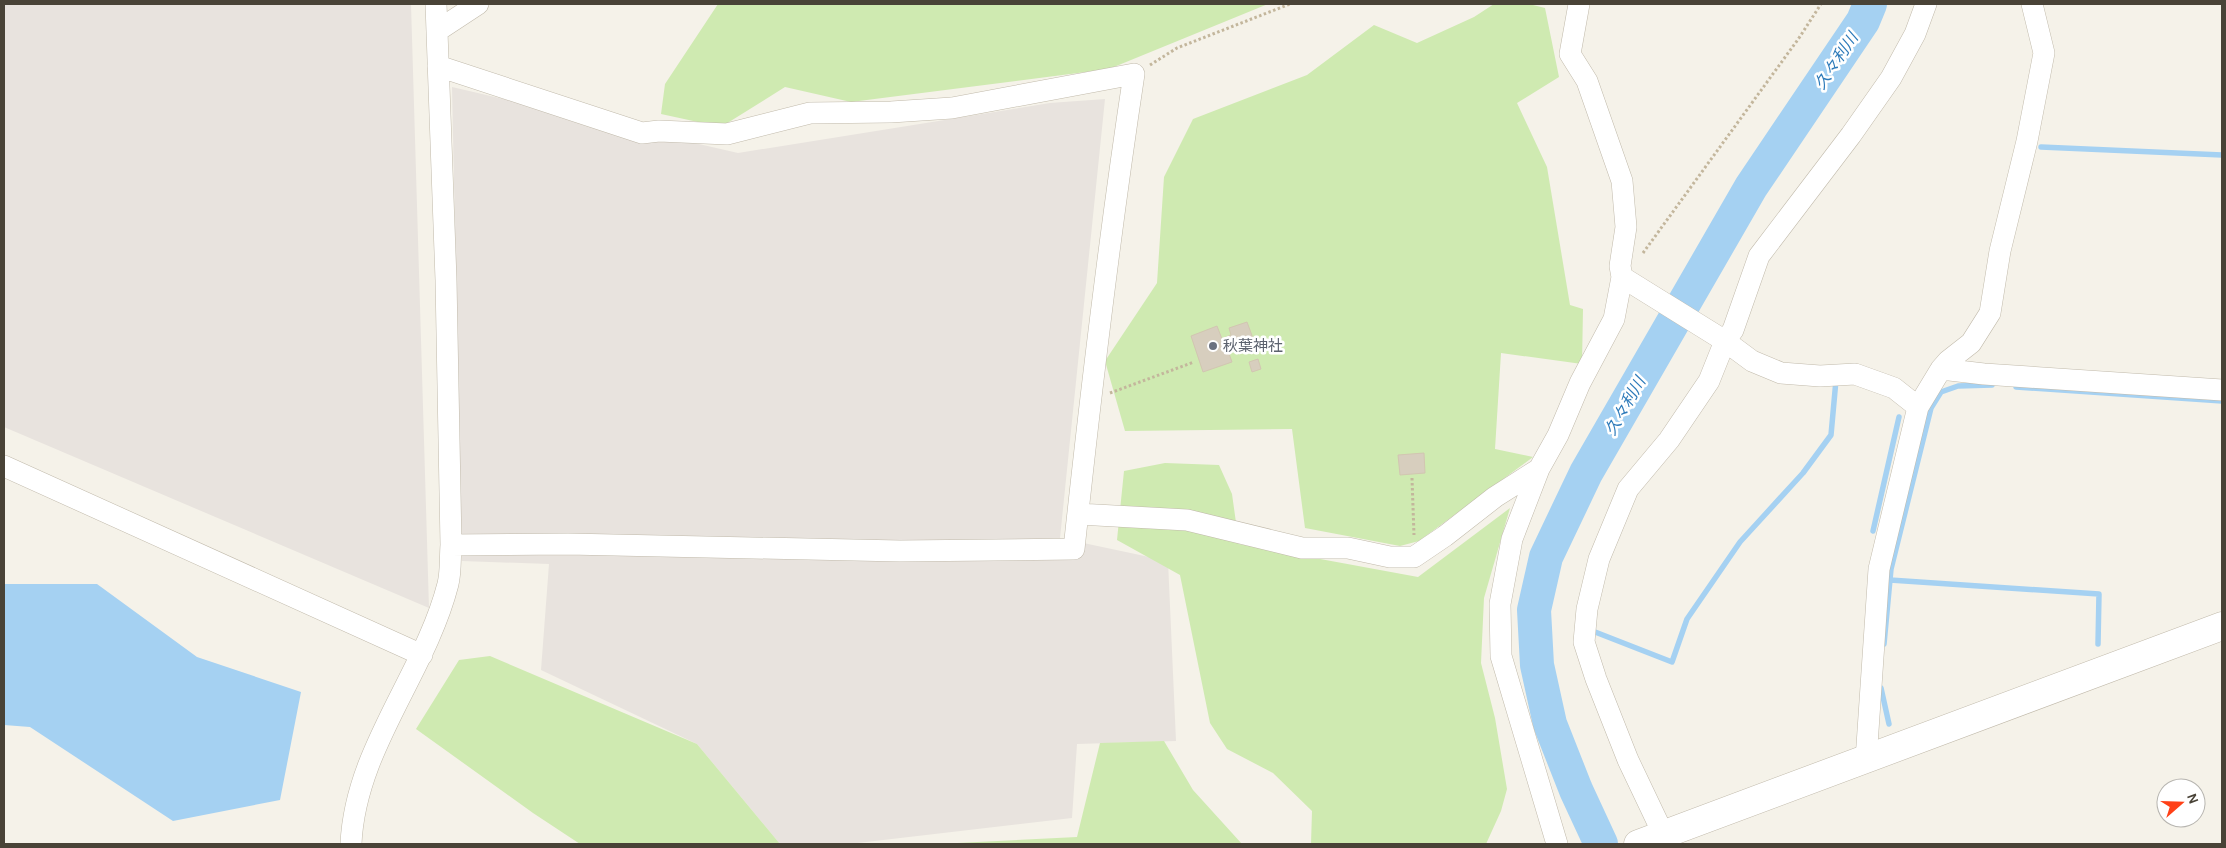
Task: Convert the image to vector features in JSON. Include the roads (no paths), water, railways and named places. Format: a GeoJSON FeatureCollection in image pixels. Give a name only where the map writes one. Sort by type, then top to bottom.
{"type":"FeatureCollection","features":[{"type":"Feature","properties":{"kind":"street"},"geometry":{"type":"LineString","coordinates":[[351,844],[352,820],[369,760],[422,655],[448,583],[451,545],[446,270],[436,4]]}},
{"type":"Feature","properties":{"kind":"street"},"geometry":{"type":"LineString","coordinates":[[437,30],[478,4]]}},
{"type":"Feature","properties":{"kind":"street"},"geometry":{"type":"LineString","coordinates":[[1557,844],[1501,656],[1500,604],[1512,539],[1539,469],[1558,435],[1580,383],[1614,319],[1622,268],[1626,227],[1622,181],[1587,81],[1570,54],[1578,4]]}},
{"type":"Feature","properties":{"kind":"street"},"geometry":{"type":"LineString","coordinates":[[1666,839],[1628,760],[1596,679],[1584,642],[1587,609],[1599,559],[1628,489],[1669,440],[1709,381],[1725,341],[1732,330],[1759,256],[1891,78],[1915,34],[1926,4]]}},
{"type":"Feature","properties":{"kind":"street"},"geometry":{"type":"LineString","coordinates":[[1866,760],[1879,569],[1918,407],[1940,369],[1971,342],[1990,313],[2000,251],[2027,141],[2044,53],[2032,4]]}},
{"type":"Feature","properties":{"kind":"street"},"geometry":{"type":"LineString","coordinates":[[438,66],[642,133],[659,130],[727,134],[810,113],[891,112],[952,108],[1134,74],[1089,400],[1074,549],[900,551],[568,544],[451,545]]}},
{"type":"Feature","properties":{"kind":"street"},"geometry":{"type":"LineString","coordinates":[[1622,268],[1752,361],[1781,373],[1820,376],[1854,374],[1894,388],[1918,407]]}},
{"type":"Feature","properties":{"kind":"street"},"geometry":{"type":"LineString","coordinates":[[1940,369],[1984,374],[2222,390]]}},
{"type":"Feature","properties":{"kind":"street"},"geometry":{"type":"LineString","coordinates":[[4,466],[422,655]]}},
{"type":"Feature","properties":{"kind":"street"},"geometry":{"type":"LineString","coordinates":[[1078,514],[1187,520],[1302,548],[1348,548],[1390,556],[1414,557],[1445,536],[1495,497],[1539,469]]}},
{"type":"Feature","properties":{"kind":"street"},"geometry":{"type":"LineString","coordinates":[[1638,844],[1666,839],[1866,760],[2222,626]]}},
{"type":"Feature","properties":{"kind":"water"},"geometry":{"type":"Polygon","coordinates":[[[4,584],[97,584],[197,657],[301,692],[280,800],[173,821],[30,727],[4,725],[4,584]]]}},
{"type":"Feature","properties":{"kind":"waterway","name":"久々利川"},"geometry":{"type":"LineString","coordinates":[[1601,844],[1576,790],[1550,724],[1537,665],[1534,610],[1546,557],[1586,473],[1751,187],[1863,21],[1870,4]]}},
{"type":"Feature","properties":{"kind":"waterway"},"geometry":{"type":"LineString","coordinates":[[2041,147],[2222,155]]}},
{"type":"Feature","properties":{"kind":"waterway"},"geometry":{"type":"LineString","coordinates":[[1590,630],[1672,662],[1687,619],[1740,542],[1803,473],[1831,435],[1836,380]]}},
{"type":"Feature","properties":{"kind":"waterway"},"geometry":{"type":"LineString","coordinates":[[1884,644],[1891,569],[1931,408],[1941,392],[1958,386],[1992,385]]}},
{"type":"Feature","properties":{"kind":"waterway"},"geometry":{"type":"LineString","coordinates":[[2016,387],[2222,401]]}},
{"type":"Feature","properties":{"kind":"waterway"},"geometry":{"type":"LineString","coordinates":[[1873,531],[1899,417]]}},
{"type":"Feature","properties":{"kind":"waterway"},"geometry":{"type":"LineString","coordinates":[[1890,580],[2099,594],[2098,644]]}},
{"type":"Feature","properties":{"kind":"waterway"},"geometry":{"type":"LineString","coordinates":[[1881,688],[1889,724]]}},
{"type":"Feature","properties":{"kind":"place","name":"秋葉神社"},"geometry":{"type":"Point","coordinates":[1213,346]}}]}
